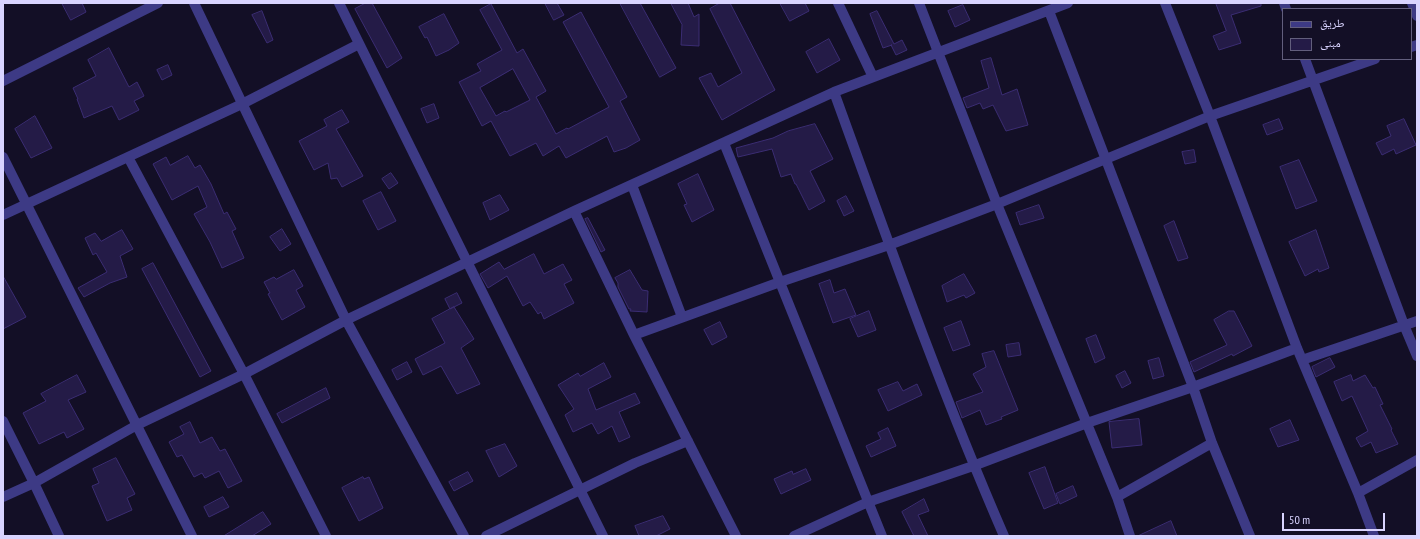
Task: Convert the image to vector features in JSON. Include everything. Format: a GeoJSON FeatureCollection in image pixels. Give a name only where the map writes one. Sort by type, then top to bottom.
{"type":"FeatureCollection","features":[{"type":"Feature","properties":{"kind":"street"},"geometry":{"type":"LineString","coordinates":[[3,81],[158,3]]}},
{"type":"Feature","properties":{"kind":"street"},"geometry":{"type":"LineString","coordinates":[[194,3],[346,320],[464,536]]}},
{"type":"Feature","properties":{"kind":"street"},"geometry":{"type":"LineString","coordinates":[[339,3],[603,536]]}},
{"type":"Feature","properties":{"kind":"street"},"geometry":{"type":"LineString","coordinates":[[838,3],[873,77]]}},
{"type":"Feature","properties":{"kind":"street"},"geometry":{"type":"LineString","coordinates":[[919,3],[997,204],[1087,423],[1130,536]]}},
{"type":"Feature","properties":{"kind":"street"},"geometry":{"type":"LineString","coordinates":[[3,497],[34,483],[137,425],[244,374],[346,320],[574,211],[834,92],[1068,3]]}},
{"type":"Feature","properties":{"kind":"street"},"geometry":{"type":"LineString","coordinates":[[1165,3],[1210,116],[1297,348],[1358,493],[1374,536]]}},
{"type":"Feature","properties":{"kind":"street"},"geometry":{"type":"LineString","coordinates":[[1412,3],[1417,16]]}},
{"type":"Feature","properties":{"kind":"street"},"geometry":{"type":"LineString","coordinates":[[1049,11],[1193,387],[1212,443],[1250,536]]}},
{"type":"Feature","properties":{"kind":"street"},"geometry":{"type":"LineString","coordinates":[[3,214],[242,104],[359,44]]}},
{"type":"Feature","properties":{"kind":"street"},"geometry":{"type":"LineString","coordinates":[[1305,60],[1404,325],[1417,356]]}},
{"type":"Feature","properties":{"kind":"street"},"geometry":{"type":"LineString","coordinates":[[634,335],[780,282],[889,245],[997,204],[1210,116],[1372,60]]}},
{"type":"Feature","properties":{"kind":"street"},"geometry":{"type":"LineString","coordinates":[[834,92],[889,245],[973,466],[1004,536]]}},
{"type":"Feature","properties":{"kind":"street"},"geometry":{"type":"LineString","coordinates":[[724,143],[882,536]]}},
{"type":"Feature","properties":{"kind":"street"},"geometry":{"type":"LineString","coordinates":[[3,157],[192,536]]}},
{"type":"Feature","properties":{"kind":"street"},"geometry":{"type":"LineString","coordinates":[[128,157],[244,374],[326,536]]}},
{"type":"Feature","properties":{"kind":"street"},"geometry":{"type":"LineString","coordinates":[[632,185],[682,318]]}},
{"type":"Feature","properties":{"kind":"street"},"geometry":{"type":"LineString","coordinates":[[574,211],[634,335],[736,536]]}},
{"type":"Feature","properties":{"kind":"street"},"geometry":{"type":"LineString","coordinates":[[1302,360],[1404,325],[1417,322]]}},
{"type":"Feature","properties":{"kind":"street"},"geometry":{"type":"LineString","coordinates":[[794,536],[868,502],[973,466],[1087,423],[1193,387],[1297,348]]}},
{"type":"Feature","properties":{"kind":"street"},"geometry":{"type":"LineString","coordinates":[[3,421],[59,536]]}},
{"type":"Feature","properties":{"kind":"street"},"geometry":{"type":"LineString","coordinates":[[486,536],[635,463],[688,441]]}},
{"type":"Feature","properties":{"kind":"street"},"geometry":{"type":"LineString","coordinates":[[1116,497],[1212,443]]}},
{"type":"Feature","properties":{"kind":"street"},"geometry":{"type":"LineString","coordinates":[[1358,493],[1417,460]]}},
{"type":"Feature","properties":{"kind":"building"},"geometry":{"type":"Polygon","coordinates":[[[62,3],[82,3],[86,12],[71,20],[62,3]]]}},
{"type":"Feature","properties":{"kind":"building"},"geometry":{"type":"Polygon","coordinates":[[[366,3],[372,3],[402,58],[387,68],[355,9],[366,3]]]}},
{"type":"Feature","properties":{"kind":"building"},"geometry":{"type":"Polygon","coordinates":[[[545,3],[557,3],[564,15],[554,20],[545,3]]]}},
{"type":"Feature","properties":{"kind":"building"},"geometry":{"type":"Polygon","coordinates":[[[620,3],[640,3],[676,68],[660,77],[620,3]]]}},
{"type":"Feature","properties":{"kind":"building"},"geometry":{"type":"Polygon","coordinates":[[[671,3],[688,3],[694,17],[699,14],[699,46],[681,45],[682,25],[671,3]]]}},
{"type":"Feature","properties":{"kind":"building"},"geometry":{"type":"Polygon","coordinates":[[[720,3],[730,3],[775,90],[722,120],[699,78],[711,73],[718,87],[742,73],[710,9],[720,3]]]}},
{"type":"Feature","properties":{"kind":"building"},"geometry":{"type":"Polygon","coordinates":[[[780,3],[805,3],[809,11],[790,21],[780,3]]]}},
{"type":"Feature","properties":{"kind":"building"},"geometry":{"type":"Polygon","coordinates":[[[1216,3],[1261,3],[1261,6],[1231,15],[1241,43],[1219,50],[1213,36],[1226,31],[1216,3]]]}},
{"type":"Feature","properties":{"kind":"building"},"geometry":{"type":"Polygon","coordinates":[[[491,4],[517,53],[523,49],[546,91],[536,97],[556,134],[609,107],[563,22],[581,12],[627,97],[620,101],[640,140],[626,148],[614,152],[607,136],[566,158],[559,146],[543,156],[536,143],[510,156],[491,121],[482,126],[459,82],[481,71],[477,64],[502,50],[480,10],[491,4]],[[513,69],[480,88],[496,116],[530,100],[513,69]]]}},
{"type":"Feature","properties":{"kind":"building"},"geometry":{"type":"Polygon","coordinates":[[[963,5],[970,20],[955,27],[948,11],[963,5]]]}},
{"type":"Feature","properties":{"kind":"building"},"geometry":{"type":"Polygon","coordinates":[[[262,11],[273,40],[267,43],[252,15],[262,11]]]}},
{"type":"Feature","properties":{"kind":"building"},"geometry":{"type":"Polygon","coordinates":[[[877,11],[894,44],[902,40],[907,50],[896,55],[891,45],[883,48],[870,14],[877,11]]]}},
{"type":"Feature","properties":{"kind":"building"},"geometry":{"type":"Polygon","coordinates":[[[444,14],[459,43],[436,56],[427,37],[425,38],[419,27],[444,14]]]}},
{"type":"Feature","properties":{"kind":"building"},"geometry":{"type":"Polygon","coordinates":[[[829,39],[840,60],[817,73],[806,52],[829,39]]]}},
{"type":"Feature","properties":{"kind":"building"},"geometry":{"type":"Polygon","coordinates":[[[109,48],[129,87],[137,82],[144,96],[134,101],[139,110],[119,120],[112,106],[84,118],[73,88],[96,76],[88,60],[109,48]]]}},
{"type":"Feature","properties":{"kind":"building"},"geometry":{"type":"Polygon","coordinates":[[[991,58],[1002,95],[1017,89],[1028,125],[1006,131],[993,105],[983,109],[980,103],[967,108],[963,98],[989,88],[981,61],[991,58]]]}},
{"type":"Feature","properties":{"kind":"building"},"geometry":{"type":"Polygon","coordinates":[[[168,65],[172,75],[162,80],[157,70],[168,65]]]}},
{"type":"Feature","properties":{"kind":"building"},"geometry":{"type":"Polygon","coordinates":[[[434,104],[439,118],[427,123],[421,109],[434,104]]]}},
{"type":"Feature","properties":{"kind":"building"},"geometry":{"type":"Polygon","coordinates":[[[342,110],[349,122],[336,129],[363,176],[342,187],[337,178],[331,179],[328,163],[314,170],[299,141],[327,126],[324,120],[342,110]]]}},
{"type":"Feature","properties":{"kind":"building"},"geometry":{"type":"Polygon","coordinates":[[[35,116],[52,148],[31,158],[15,129],[35,116]]]}},
{"type":"Feature","properties":{"kind":"building"},"geometry":{"type":"Polygon","coordinates":[[[1279,119],[1283,129],[1267,135],[1263,125],[1279,119]]]}},
{"type":"Feature","properties":{"kind":"building"},"geometry":{"type":"Polygon","coordinates":[[[1404,119],[1416,145],[1396,154],[1394,149],[1382,155],[1376,143],[1391,136],[1387,126],[1404,119]]]}},
{"type":"Feature","properties":{"kind":"building"},"geometry":{"type":"Polygon","coordinates":[[[815,124],[833,159],[810,171],[825,201],[809,210],[791,174],[781,177],[772,149],[738,157],[736,148],[815,124]]]}},
{"type":"Feature","properties":{"kind":"building"},"geometry":{"type":"Polygon","coordinates":[[[1194,150],[1196,162],[1185,164],[1182,152],[1194,150]]]}},
{"type":"Feature","properties":{"kind":"building"},"geometry":{"type":"Polygon","coordinates":[[[188,156],[195,168],[200,165],[211,184],[224,214],[227,212],[236,229],[232,231],[244,258],[222,268],[210,242],[194,214],[207,207],[198,186],[172,200],[153,164],[166,157],[170,165],[188,156]]]}},
{"type":"Feature","properties":{"kind":"building"},"geometry":{"type":"Polygon","coordinates":[[[1299,160],[1317,201],[1296,209],[1280,167],[1299,160]]]}},
{"type":"Feature","properties":{"kind":"building"},"geometry":{"type":"Polygon","coordinates":[[[391,173],[398,183],[389,189],[382,179],[391,173]]]}},
{"type":"Feature","properties":{"kind":"building"},"geometry":{"type":"Polygon","coordinates":[[[698,174],[714,210],[692,222],[684,205],[687,204],[678,184],[698,174]]]}},
{"type":"Feature","properties":{"kind":"building"},"geometry":{"type":"Polygon","coordinates":[[[381,192],[396,221],[378,230],[363,201],[381,192]]]}},
{"type":"Feature","properties":{"kind":"building"},"geometry":{"type":"Polygon","coordinates":[[[500,195],[509,210],[490,220],[483,203],[500,195]]]}},
{"type":"Feature","properties":{"kind":"building"},"geometry":{"type":"Polygon","coordinates":[[[846,196],[854,211],[844,216],[837,201],[846,196]]]}},
{"type":"Feature","properties":{"kind":"building"},"geometry":{"type":"Polygon","coordinates":[[[1039,205],[1044,218],[1020,225],[1016,213],[1039,205]]]}},
{"type":"Feature","properties":{"kind":"building"},"geometry":{"type":"Polygon","coordinates":[[[588,218],[605,250],[601,252],[585,219],[588,218]]]}},
{"type":"Feature","properties":{"kind":"building"},"geometry":{"type":"Polygon","coordinates":[[[1174,221],[1188,258],[1178,261],[1164,226],[1174,221]]]}},
{"type":"Feature","properties":{"kind":"building"},"geometry":{"type":"Polygon","coordinates":[[[282,229],[291,244],[280,251],[270,237],[282,229]]]}},
{"type":"Feature","properties":{"kind":"building"},"geometry":{"type":"Polygon","coordinates":[[[122,230],[133,249],[120,256],[127,277],[110,283],[84,297],[78,288],[107,272],[96,253],[93,255],[85,238],[95,233],[101,241],[122,230]]]}},
{"type":"Feature","properties":{"kind":"building"},"geometry":{"type":"Polygon","coordinates":[[[1316,230],[1329,268],[1319,272],[1318,269],[1305,276],[1289,242],[1316,230]]]}},
{"type":"Feature","properties":{"kind":"building"},"geometry":{"type":"Polygon","coordinates":[[[534,254],[544,274],[563,264],[572,280],[564,284],[574,303],[544,319],[541,312],[538,314],[530,302],[523,306],[507,276],[488,288],[480,274],[499,262],[504,269],[534,254]]]}},
{"type":"Feature","properties":{"kind":"building"},"geometry":{"type":"Polygon","coordinates":[[[153,263],[211,371],[200,377],[142,269],[153,263]]]}},
{"type":"Feature","properties":{"kind":"building"},"geometry":{"type":"Polygon","coordinates":[[[294,270],[303,286],[296,290],[305,307],[282,320],[268,294],[270,293],[264,282],[274,277],[276,279],[294,270]]]}},
{"type":"Feature","properties":{"kind":"building"},"geometry":{"type":"Polygon","coordinates":[[[630,270],[642,290],[648,291],[647,312],[630,311],[631,309],[629,309],[618,287],[618,283],[615,278],[630,270]]]}},
{"type":"Feature","properties":{"kind":"building"},"geometry":{"type":"Polygon","coordinates":[[[964,274],[975,293],[966,298],[964,295],[947,302],[942,286],[964,274]]]}},
{"type":"Feature","properties":{"kind":"building"},"geometry":{"type":"Polygon","coordinates":[[[3,276],[26,317],[3,329],[3,276]]]}},
{"type":"Feature","properties":{"kind":"building"},"geometry":{"type":"Polygon","coordinates":[[[830,280],[834,293],[845,289],[856,315],[833,323],[819,284],[830,280]]]}},
{"type":"Feature","properties":{"kind":"building"},"geometry":{"type":"Polygon","coordinates":[[[457,293],[462,303],[450,309],[445,299],[457,293]]]}},
{"type":"Feature","properties":{"kind":"building"},"geometry":{"type":"Polygon","coordinates":[[[454,307],[474,339],[461,348],[480,384],[457,394],[441,366],[423,375],[415,359],[445,343],[432,319],[454,307]]]}},
{"type":"Feature","properties":{"kind":"building"},"geometry":{"type":"Polygon","coordinates":[[[869,311],[876,330],[858,337],[850,319],[869,311]]]}},
{"type":"Feature","properties":{"kind":"building"},"geometry":{"type":"Polygon","coordinates":[[[1229,311],[1234,311],[1252,346],[1233,356],[1232,354],[1194,372],[1190,362],[1227,345],[1214,320],[1229,311]]]}},
{"type":"Feature","properties":{"kind":"building"},"geometry":{"type":"Polygon","coordinates":[[[961,321],[970,345],[953,351],[944,328],[961,321]]]}},
{"type":"Feature","properties":{"kind":"building"},"geometry":{"type":"Polygon","coordinates":[[[720,322],[727,337],[712,345],[704,330],[720,322]]]}},
{"type":"Feature","properties":{"kind":"building"},"geometry":{"type":"Polygon","coordinates":[[[1096,335],[1105,358],[1095,363],[1086,339],[1096,335]]]}},
{"type":"Feature","properties":{"kind":"building"},"geometry":{"type":"Polygon","coordinates":[[[1019,343],[1021,355],[1008,357],[1006,345],[1019,343]]]}},
{"type":"Feature","properties":{"kind":"building"},"geometry":{"type":"Polygon","coordinates":[[[994,351],[1018,410],[1001,417],[1002,419],[986,425],[980,410],[962,418],[956,402],[983,392],[973,374],[986,367],[982,354],[994,351]]]}},
{"type":"Feature","properties":{"kind":"building"},"geometry":{"type":"Polygon","coordinates":[[[1159,358],[1164,376],[1153,379],[1148,361],[1159,358]]]}},
{"type":"Feature","properties":{"kind":"building"},"geometry":{"type":"Polygon","coordinates":[[[1330,358],[1335,367],[1316,377],[1312,367],[1330,358]]]}},
{"type":"Feature","properties":{"kind":"building"},"geometry":{"type":"Polygon","coordinates":[[[407,362],[412,372],[397,380],[392,370],[407,362]]]}},
{"type":"Feature","properties":{"kind":"building"},"geometry":{"type":"Polygon","coordinates":[[[604,363],[611,377],[588,389],[596,410],[635,393],[640,403],[619,412],[630,437],[619,442],[612,426],[598,434],[592,423],[573,432],[565,415],[574,409],[558,385],[578,373],[580,376],[604,363]]]}},
{"type":"Feature","properties":{"kind":"building"},"geometry":{"type":"Polygon","coordinates":[[[1125,371],[1131,383],[1122,388],[1116,376],[1125,371]]]}},
{"type":"Feature","properties":{"kind":"building"},"geometry":{"type":"Polygon","coordinates":[[[77,375],[86,392],[68,400],[84,429],[67,438],[64,432],[39,444],[23,413],[46,401],[41,394],[77,375]]]}},
{"type":"Feature","properties":{"kind":"building"},"geometry":{"type":"Polygon","coordinates":[[[1351,375],[1353,381],[1365,375],[1373,388],[1375,387],[1383,404],[1380,405],[1398,444],[1376,453],[1371,442],[1361,447],[1356,438],[1368,431],[1352,396],[1342,401],[1334,382],[1351,375]]]}},
{"type":"Feature","properties":{"kind":"building"},"geometry":{"type":"Polygon","coordinates":[[[898,382],[903,391],[917,384],[922,395],[888,411],[878,390],[898,382]]]}},
{"type":"Feature","properties":{"kind":"building"},"geometry":{"type":"Polygon","coordinates":[[[326,388],[330,398],[282,423],[277,414],[326,388]]]}},
{"type":"Feature","properties":{"kind":"building"},"geometry":{"type":"Polygon","coordinates":[[[1139,419],[1142,445],[1112,448],[1109,422],[1139,419]]]}},
{"type":"Feature","properties":{"kind":"building"},"geometry":{"type":"Polygon","coordinates":[[[1290,420],[1299,440],[1278,447],[1270,429],[1290,420]]]}},
{"type":"Feature","properties":{"kind":"building"},"geometry":{"type":"Polygon","coordinates":[[[190,422],[200,443],[212,437],[220,451],[225,449],[242,481],[228,488],[219,471],[205,478],[202,473],[194,477],[182,455],[177,457],[169,442],[184,434],[180,427],[190,422]]]}},
{"type":"Feature","properties":{"kind":"building"},"geometry":{"type":"Polygon","coordinates":[[[888,428],[896,446],[871,457],[866,446],[881,439],[878,433],[888,428]]]}},
{"type":"Feature","properties":{"kind":"building"},"geometry":{"type":"Polygon","coordinates":[[[505,444],[517,466],[499,477],[486,451],[505,444]]]}},
{"type":"Feature","properties":{"kind":"building"},"geometry":{"type":"Polygon","coordinates":[[[116,458],[135,494],[127,498],[132,510],[107,521],[92,486],[99,483],[93,469],[116,458]]]}},
{"type":"Feature","properties":{"kind":"building"},"geometry":{"type":"Polygon","coordinates":[[[1045,467],[1058,503],[1044,509],[1029,473],[1045,467]]]}},
{"type":"Feature","properties":{"kind":"building"},"geometry":{"type":"Polygon","coordinates":[[[806,469],[811,480],[781,494],[774,479],[792,471],[793,474],[806,469]]]}},
{"type":"Feature","properties":{"kind":"building"},"geometry":{"type":"Polygon","coordinates":[[[468,472],[473,481],[454,491],[449,482],[468,472]]]}},
{"type":"Feature","properties":{"kind":"building"},"geometry":{"type":"Polygon","coordinates":[[[363,477],[364,479],[369,477],[383,508],[359,521],[342,488],[363,477]]]}},
{"type":"Feature","properties":{"kind":"building"},"geometry":{"type":"Polygon","coordinates":[[[1073,486],[1077,496],[1060,504],[1056,494],[1073,486]]]}},
{"type":"Feature","properties":{"kind":"building"},"geometry":{"type":"Polygon","coordinates":[[[223,497],[229,507],[209,517],[204,507],[223,497]]]}},
{"type":"Feature","properties":{"kind":"building"},"geometry":{"type":"Polygon","coordinates":[[[924,499],[929,511],[918,515],[928,536],[914,536],[902,512],[924,499]]]}},
{"type":"Feature","properties":{"kind":"building"},"geometry":{"type":"Polygon","coordinates":[[[263,512],[271,524],[252,536],[224,536],[263,512]]]}},
{"type":"Feature","properties":{"kind":"building"},"geometry":{"type":"Polygon","coordinates":[[[663,516],[670,529],[656,536],[639,536],[635,526],[663,516]]]}},
{"type":"Feature","properties":{"kind":"building"},"geometry":{"type":"Polygon","coordinates":[[[1171,521],[1177,536],[1138,536],[1171,521]]]}}]}
